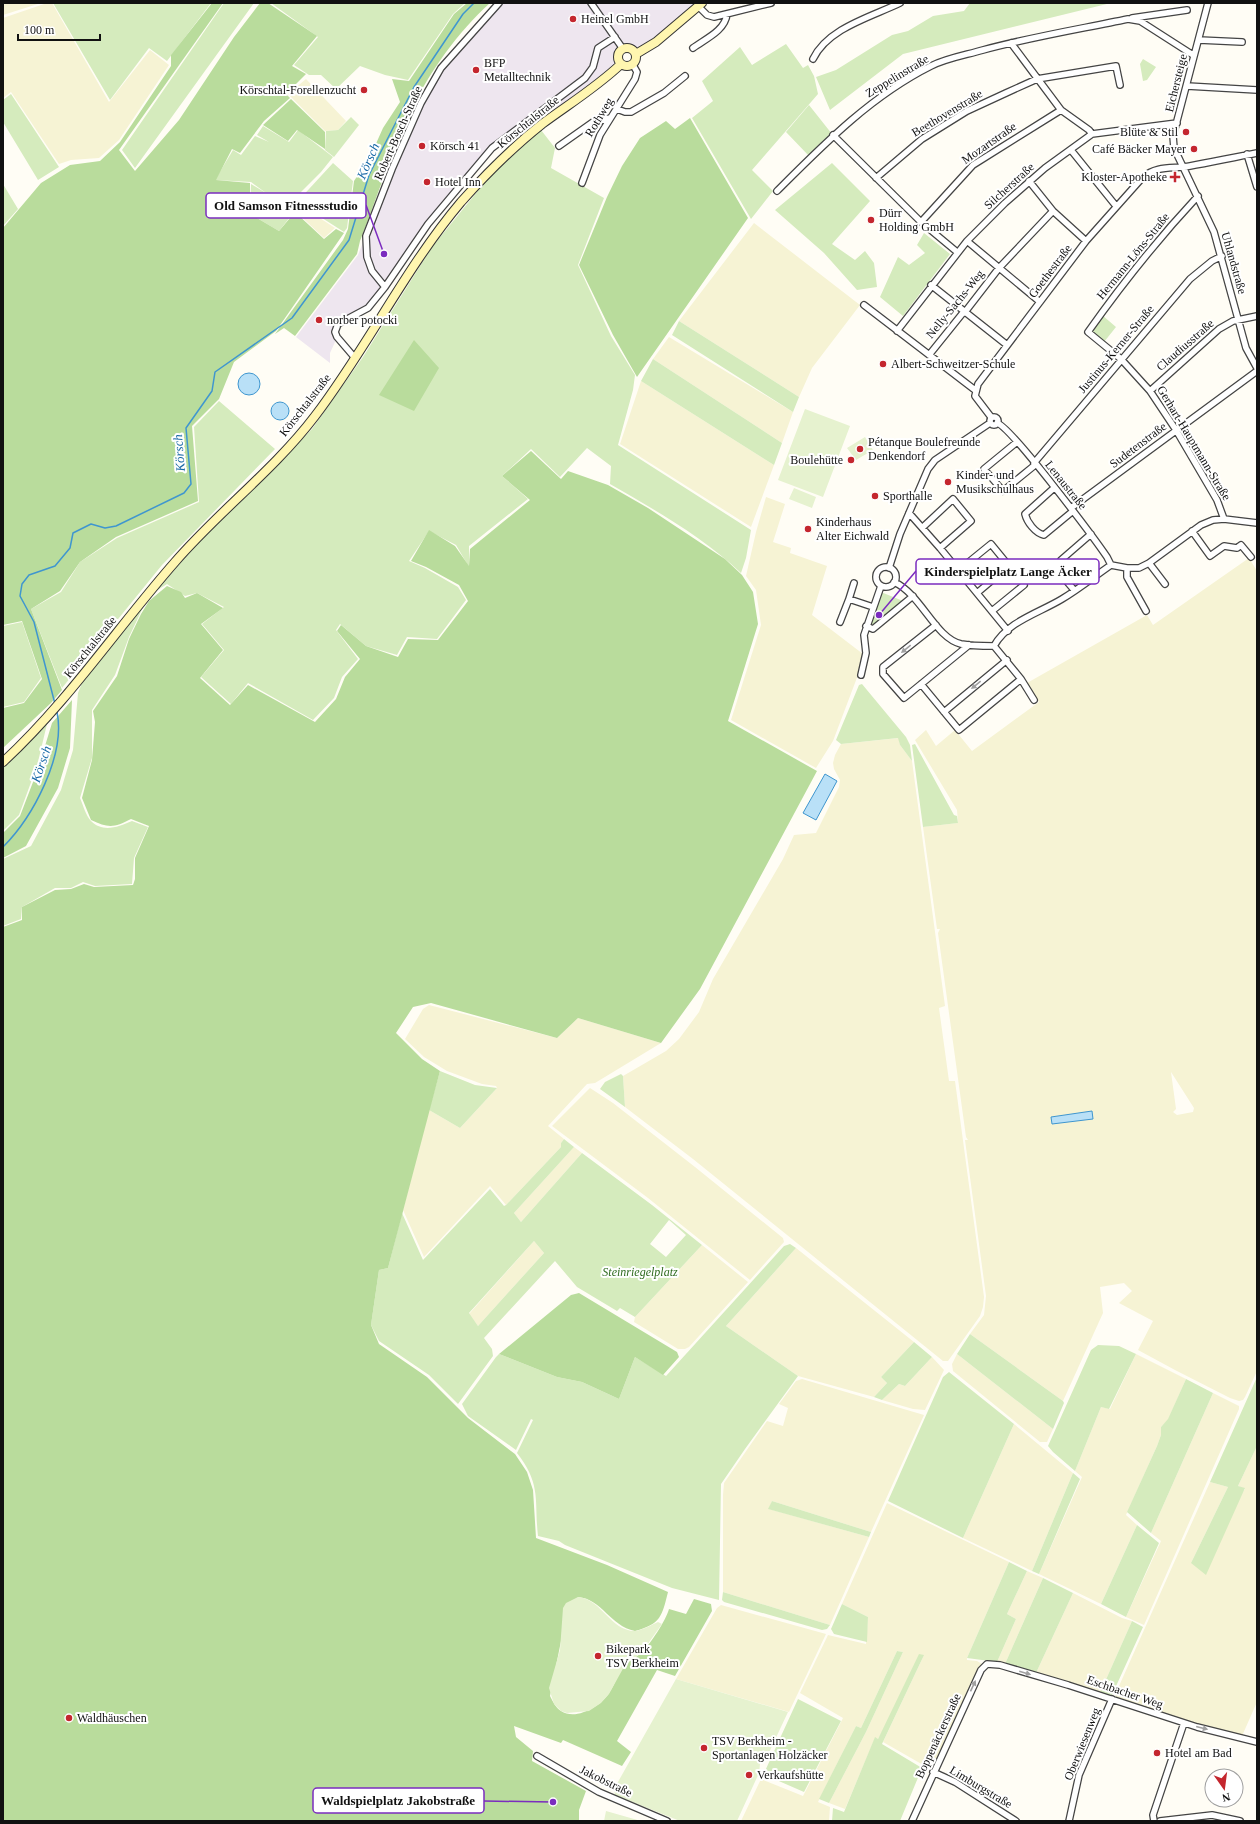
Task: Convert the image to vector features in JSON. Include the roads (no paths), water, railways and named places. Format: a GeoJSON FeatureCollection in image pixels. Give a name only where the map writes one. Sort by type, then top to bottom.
{"type":"FeatureCollection","features":[{"type":"Feature","properties":{"kind":"main road"},"geometry":{"type":"LineString","coordinates":[[636,54],[656,42],[700,5]]}},
{"type":"Feature","properties":{"kind":"main road"},"geometry":{"type":"LineString","coordinates":[[630,48],[636,54],[636,60],[633,65],[627,67],[621,64],[618,57],[623,49],[630,48]]}},
{"type":"Feature","properties":{"kind":"main road","name":"Körschtalstraße"},"geometry":{"type":"LineString","coordinates":[[3,762],[47,718],[68,694],[176,561],[303,431],[355,358],[444,225],[488,173],[541,125],[599,84],[621,64]]}},
{"type":"Feature","properties":{"kind":"street","name":"Robert-Bosch-Straße"},"geometry":{"type":"LineString","coordinates":[[386,287],[372,271],[367,257],[366,236],[392,169],[421,103],[441,68],[499,3]]}},
{"type":"Feature","properties":{"kind":"street"},"geometry":{"type":"LineString","coordinates":[[591,3],[623,49]]}},
{"type":"Feature","properties":{"kind":"street"},"geometry":{"type":"LineString","coordinates":[[700,5],[707,16],[714,17],[771,3]]}},
{"type":"Feature","properties":{"kind":"street"},"geometry":{"type":"LineString","coordinates":[[813,59],[817,51],[826,42],[842,30],[900,3]]}},
{"type":"Feature","properties":{"kind":"street","name":"Eichersteige"},"geometry":{"type":"LineString","coordinates":[[1182,167],[1174,148],[1173,136],[1187,86],[1193,55],[1199,40],[1208,3]]}},
{"type":"Feature","properties":{"kind":"street","name":"Zeppelinstraße"},"geometry":{"type":"LineString","coordinates":[[777,191],[834,135],[874,102],[932,66],[1011,43],[1128,19],[1187,10]]}},
{"type":"Feature","properties":{"kind":"street"},"geometry":{"type":"LineString","coordinates":[[693,48],[721,28],[726,21],[727,14]]}},
{"type":"Feature","properties":{"kind":"street"},"geometry":{"type":"LineString","coordinates":[[1128,19],[1140,21],[1193,55]]}},
{"type":"Feature","properties":{"kind":"street"},"geometry":{"type":"LineString","coordinates":[[355,358],[337,337],[335,332],[338,324],[368,308],[386,287],[428,224],[492,148],[585,78],[593,67],[598,48],[615,37]]}},
{"type":"Feature","properties":{"kind":"street"},"geometry":{"type":"LineString","coordinates":[[1199,40],[1242,42]]}},
{"type":"Feature","properties":{"kind":"street"},"geometry":{"type":"LineString","coordinates":[[1011,43],[1061,110],[1090,130],[1092,134]]}},
{"type":"Feature","properties":{"kind":"street","name":"Rothweg"},"geometry":{"type":"LineString","coordinates":[[582,184],[600,135],[635,79],[637,72],[633,65]]}},
{"type":"Feature","properties":{"kind":"street","name":"Beethovenstraße"},"geometry":{"type":"LineString","coordinates":[[876,178],[922,139],[967,111],[1037,79],[1116,66],[1120,85]]}},
{"type":"Feature","properties":{"kind":"street"},"geometry":{"type":"LineString","coordinates":[[617,109],[630,112],[664,93],[684,76]]}},
{"type":"Feature","properties":{"kind":"street"},"geometry":{"type":"LineString","coordinates":[[1187,86],[1257,90]]}},
{"type":"Feature","properties":{"kind":"street","name":"Mozartstraße"},"geometry":{"type":"LineString","coordinates":[[922,222],[973,165],[1061,110]]}},
{"type":"Feature","properties":{"kind":"street"},"geometry":{"type":"LineString","coordinates":[[559,146],[593,122],[610,118]]}},
{"type":"Feature","properties":{"kind":"street","name":"Silcherstraße"},"geometry":{"type":"LineString","coordinates":[[897,331],[931,285],[967,241],[1029,181],[1092,134],[1177,123]]}},
{"type":"Feature","properties":{"kind":"street"},"geometry":{"type":"LineString","coordinates":[[834,135],[922,222],[957,252]]}},
{"type":"Feature","properties":{"kind":"street"},"geometry":{"type":"LineString","coordinates":[[1071,150],[1116,206]]}},
{"type":"Feature","properties":{"kind":"street","name":"Goethestraße"},"geometry":{"type":"LineString","coordinates":[[975,390],[1007,345],[1086,241],[1116,206],[1149,172],[1162,168],[1182,167],[1257,153]]}},
{"type":"Feature","properties":{"kind":"street"},"geometry":{"type":"LineString","coordinates":[[1247,154],[1257,187]]}},
{"type":"Feature","properties":{"kind":"street","name":"Uhlandstraße"},"geometry":{"type":"LineString","coordinates":[[1182,167],[1198,196],[1214,232],[1222,256],[1246,348],[1257,368]]}},
{"type":"Feature","properties":{"kind":"street"},"geometry":{"type":"LineString","coordinates":[[1029,181],[1053,212],[1086,241]]}},
{"type":"Feature","properties":{"kind":"street","name":"Hermann-Löns-Straße"},"geometry":{"type":"LineString","coordinates":[[1088,332],[1135,268],[1198,196]]}},
{"type":"Feature","properties":{"kind":"street","name":"Nelly-Sachs-Weg"},"geometry":{"type":"LineString","coordinates":[[929,355],[962,314],[966,312],[999,268],[1053,212]]}},
{"type":"Feature","properties":{"kind":"street"},"geometry":{"type":"LineString","coordinates":[[967,241],[1040,302]]}},
{"type":"Feature","properties":{"kind":"street","name":"Justinus-Kerner-Straße"},"geometry":{"type":"LineString","coordinates":[[1017,442],[984,469],[1003,492],[1034,464],[1190,279],[1212,261],[1222,256]]}},
{"type":"Feature","properties":{"kind":"street"},"geometry":{"type":"LineString","coordinates":[[931,285],[1007,345]]}},
{"type":"Feature","properties":{"kind":"street"},"geometry":{"type":"LineString","coordinates":[[864,305],[975,390],[975,396],[991,420],[935,460],[928,469],[909,513],[889,568]]}},
{"type":"Feature","properties":{"kind":"street","name":"Claudiusstraße"},"geometry":{"type":"LineString","coordinates":[[1150,391],[1219,329],[1228,323],[1257,316]]}},
{"type":"Feature","properties":{"kind":"street","name":"Gerhart-Hauptmann-Straße"},"geometry":{"type":"LineString","coordinates":[[1088,332],[1121,359],[1150,391],[1176,430],[1217,500],[1224,519]]}},
{"type":"Feature","properties":{"kind":"street","name":"Sudetenstraße"},"geometry":{"type":"LineString","coordinates":[[1054,488],[1025,514],[1026,519],[1038,533],[1044,535],[1072,510],[1176,430],[1257,371]]}},
{"type":"Feature","properties":{"kind":"street","name":"Lenaustraße"},"geometry":{"type":"LineString","coordinates":[[991,420],[994,425],[997,423],[1003,426],[1017,442],[1091,534],[1111,565]]}},
{"type":"Feature","properties":{"kind":"street"},"geometry":{"type":"LineString","coordinates":[[923,527],[953,500],[972,521],[940,548]]}},
{"type":"Feature","properties":{"kind":"street"},"geometry":{"type":"LineString","coordinates":[[909,513],[923,527],[1008,631]]}},
{"type":"Feature","properties":{"kind":"street"},"geometry":{"type":"LineString","coordinates":[[994,646],[999,639],[1028,615],[1062,599],[1111,565],[1127,568],[1139,568],[1149,563],[1192,531],[1213,520],[1224,519],[1257,523]]}},
{"type":"Feature","properties":{"kind":"street"},"geometry":{"type":"LineString","coordinates":[[1192,531],[1210,556],[1224,546],[1237,548],[1241,545],[1251,558]]}},
{"type":"Feature","properties":{"kind":"street"},"geometry":{"type":"LineString","coordinates":[[1074,590],[1060,574],[1059,566],[1061,560],[1091,534]]}},
{"type":"Feature","properties":{"kind":"street"},"geometry":{"type":"LineString","coordinates":[[959,570],[991,544],[1009,566],[977,593]]}},
{"type":"Feature","properties":{"kind":"street"},"geometry":{"type":"LineString","coordinates":[[1149,563],[1165,584]]}},
{"type":"Feature","properties":{"kind":"street"},"geometry":{"type":"LineString","coordinates":[[881,568],[889,568],[894,573],[894,582],[887,587],[881,586],[877,580],[877,573],[881,568]]}},
{"type":"Feature","properties":{"kind":"street"},"geometry":{"type":"LineString","coordinates":[[1127,568],[1127,577],[1146,611]]}},
{"type":"Feature","properties":{"kind":"street"},"geometry":{"type":"LineString","coordinates":[[840,622],[854,582]]}},
{"type":"Feature","properties":{"kind":"street"},"geometry":{"type":"LineString","coordinates":[[894,582],[907,589],[948,638],[960,644],[994,646],[1007,660],[1034,700]]}},
{"type":"Feature","properties":{"kind":"street"},"geometry":{"type":"LineString","coordinates":[[992,611],[1024,585]]}},
{"type":"Feature","properties":{"kind":"street"},"geometry":{"type":"LineString","coordinates":[[861,675],[866,653],[864,635],[866,626],[881,586]]}},
{"type":"Feature","properties":{"kind":"street"},"geometry":{"type":"LineString","coordinates":[[866,626],[873,629],[913,596]]}},
{"type":"Feature","properties":{"kind":"street"},"geometry":{"type":"LineString","coordinates":[[849,599],[873,607]]}},
{"type":"Feature","properties":{"kind":"street"},"geometry":{"type":"LineString","coordinates":[[936,625],[883,668],[883,674],[904,698],[969,645]]}},
{"type":"Feature","properties":{"kind":"street"},"geometry":{"type":"LineString","coordinates":[[944,712],[1007,660]]}},
{"type":"Feature","properties":{"kind":"street"},"geometry":{"type":"LineString","coordinates":[[921,684],[959,730],[1021,680]]}},
{"type":"Feature","properties":{"kind":"street","name":"Eschbacher Weg"},"geometry":{"type":"LineString","coordinates":[[987,1664],[1000,1665],[1112,1699],[1184,1723],[1256,1741]]}},
{"type":"Feature","properties":{"kind":"street","name":"Boppenäckerstraße"},"geometry":{"type":"LineString","coordinates":[[912,1821],[933,1772],[981,1670],[987,1664]]}},
{"type":"Feature","properties":{"kind":"street","name":"Oberwiesenweg"},"geometry":{"type":"LineString","coordinates":[[1069,1821],[1079,1774],[1112,1699]]}},
{"type":"Feature","properties":{"kind":"street"},"geometry":{"type":"LineString","coordinates":[[1154,1821],[1153,1815],[1184,1723]]}},
{"type":"Feature","properties":{"kind":"street","name":"Jakobstraße"},"geometry":{"type":"LineString","coordinates":[[537,1756],[599,1792],[668,1821]]}},
{"type":"Feature","properties":{"kind":"street","name":"Limburgstraße"},"geometry":{"type":"LineString","coordinates":[[933,1772],[955,1782],[1016,1821]]}},
{"type":"Feature","properties":{"kind":"street"},"geometry":{"type":"LineString","coordinates":[[1160,1821],[1212,1815],[1240,1821]]}},
{"type":"Feature","properties":{"kind":"water"},"geometry":{"type":"Polygon","coordinates":[[[249,373],[257,376],[260,384],[257,392],[249,395],[241,392],[238,384],[241,376],[249,373]]]}},
{"type":"Feature","properties":{"kind":"water"},"geometry":{"type":"Polygon","coordinates":[[[280,402],[286,405],[289,411],[286,417],[280,420],[274,417],[271,411],[274,405],[280,402]]]}},
{"type":"Feature","properties":{"kind":"water"},"geometry":{"type":"Polygon","coordinates":[[[825,774],[837,781],[816,820],[803,813],[825,774]]]}},
{"type":"Feature","properties":{"kind":"water"},"geometry":{"type":"Polygon","coordinates":[[[1092,1111],[1093,1119],[1052,1124],[1051,1117],[1092,1111]]]}},
{"type":"Feature","properties":{"kind":"waterway","name":"Körsch"},"geometry":{"type":"LineString","coordinates":[[55,704],[34,622],[20,596],[22,584],[29,575],[55,566],[70,548],[73,533],[91,524],[105,528],[116,526],[184,493],[191,484],[186,428],[212,391],[215,372],[292,318],[349,240],[369,175],[414,87],[463,14],[474,3]]}},
{"type":"Feature","properties":{"kind":"waterway","name":"Körsch"},"geometry":{"type":"LineString","coordinates":[[3,847],[25,819],[45,784],[57,747],[57,712]]}},
{"type":"Feature","properties":{"kind":"place","name":"Heinel GmbH"},"geometry":{"type":"Point","coordinates":[573,19]}},
{"type":"Feature","properties":{"kind":"place","name":"BFP Metalltechnik"},"geometry":{"type":"Point","coordinates":[476,70]}},
{"type":"Feature","properties":{"kind":"place","name":"Körschtal-Forellenzucht"},"geometry":{"type":"Point","coordinates":[364,90]}},
{"type":"Feature","properties":{"kind":"place","name":"Blüte & Stil"},"geometry":{"type":"Point","coordinates":[1186,132]}},
{"type":"Feature","properties":{"kind":"place","name":"Körsch 41"},"geometry":{"type":"Point","coordinates":[422,146]}},
{"type":"Feature","properties":{"kind":"place","name":"Café Bäcker Mayer"},"geometry":{"type":"Point","coordinates":[1194,149]}},
{"type":"Feature","properties":{"kind":"place","name":"Kloster-Apotheke"},"geometry":{"type":"Point","coordinates":[1175,177]}},
{"type":"Feature","properties":{"kind":"place","name":"Hotel Inn"},"geometry":{"type":"Point","coordinates":[427,182]}},
{"type":"Feature","properties":{"kind":"place","name":"Dürr Holding GmbH"},"geometry":{"type":"Point","coordinates":[871,220]}},
{"type":"Feature","properties":{"kind":"place","name":"Old Samson Fitnessstudio"},"geometry":{"type":"Point","coordinates":[384,254]}},
{"type":"Feature","properties":{"kind":"place","name":"norber potocki"},"geometry":{"type":"Point","coordinates":[319,320]}},
{"type":"Feature","properties":{"kind":"place","name":"Albert-Schweitzer-Schule"},"geometry":{"type":"Point","coordinates":[883,364]}},
{"type":"Feature","properties":{"kind":"place","name":"Pétanque Boulefreunde Denkendorf"},"geometry":{"type":"Point","coordinates":[860,449]}},
{"type":"Feature","properties":{"kind":"place","name":"Boulehütte"},"geometry":{"type":"Point","coordinates":[851,460]}},
{"type":"Feature","properties":{"kind":"place","name":"Kinder- und Musikschulhaus"},"geometry":{"type":"Point","coordinates":[948,482]}},
{"type":"Feature","properties":{"kind":"place","name":"Sporthalle"},"geometry":{"type":"Point","coordinates":[875,496]}},
{"type":"Feature","properties":{"kind":"place","name":"Kinderhaus Alter Eichwald"},"geometry":{"type":"Point","coordinates":[808,529]}},
{"type":"Feature","properties":{"kind":"place","name":"Kinderspielplatz Lange Äcker"},"geometry":{"type":"Point","coordinates":[879,615]}},
{"type":"Feature","properties":{"kind":"place","name":"Bikepark TSV Berkheim"},"geometry":{"type":"Point","coordinates":[598,1656]}},
{"type":"Feature","properties":{"kind":"place","name":"Waldhäuschen"},"geometry":{"type":"Point","coordinates":[69,1718]}},
{"type":"Feature","properties":{"kind":"place","name":"TSV Berkheim - Sportanlagen Holzäcker"},"geometry":{"type":"Point","coordinates":[704,1748]}},
{"type":"Feature","properties":{"kind":"place","name":"Hotel am Bad"},"geometry":{"type":"Point","coordinates":[1157,1753]}},
{"type":"Feature","properties":{"kind":"place","name":"Verkaufshütte"},"geometry":{"type":"Point","coordinates":[749,1775]}},
{"type":"Feature","properties":{"kind":"place","name":"Waldspielplatz Jakobstraße"},"geometry":{"type":"Point","coordinates":[553,1802]}},
{"type":"Feature","properties":{"kind":"park label","name":"Steinriegelplatz"},"geometry":{"type":"Point","coordinates":[640,1272]}}]}
